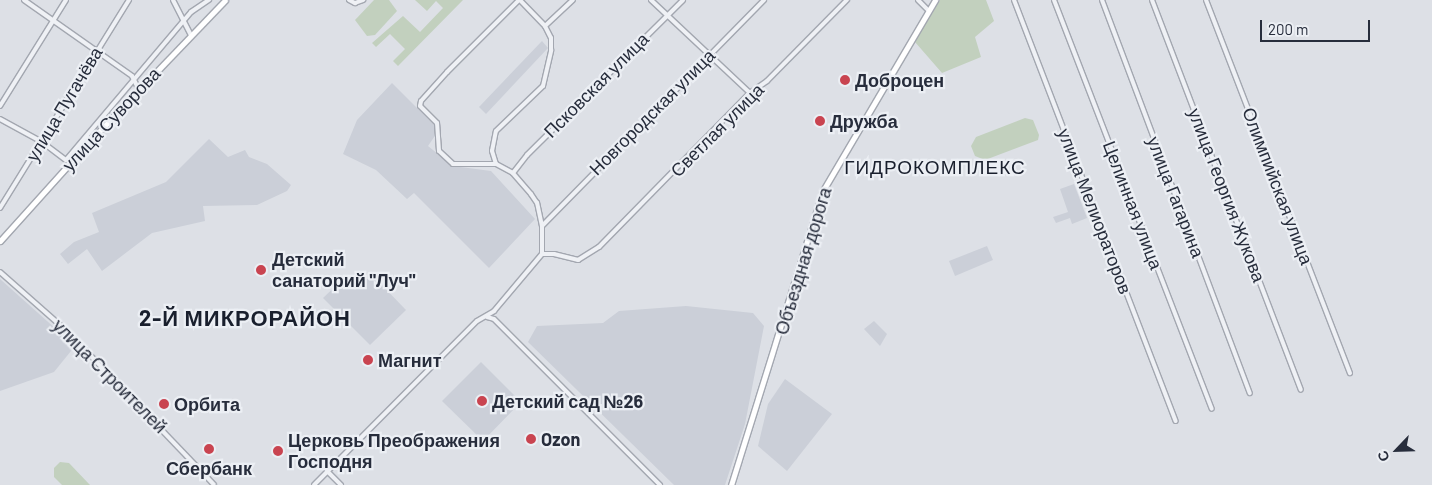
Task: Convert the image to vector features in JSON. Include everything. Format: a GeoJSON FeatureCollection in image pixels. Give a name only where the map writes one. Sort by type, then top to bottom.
{"type":"FeatureCollection","features":[{"type":"Feature","properties":{"kind":"main road","name":"улица Суворова"},"geometry":{"type":"LineString","coordinates":[[0,241],[68,161],[225,0]]}},
{"type":"Feature","properties":{"kind":"main road","name":"Объездная дорога"},"geometry":{"type":"LineString","coordinates":[[732,485],[822,192],[935,0]]}},
{"type":"Feature","properties":{"kind":"street"},"geometry":{"type":"LineString","coordinates":[[24,0],[97,50],[134,80],[138,90]]}},
{"type":"Feature","properties":{"kind":"street"},"geometry":{"type":"LineString","coordinates":[[0,106],[66,0]]}},
{"type":"Feature","properties":{"kind":"street","name":"улица Пугачёва"},"geometry":{"type":"LineString","coordinates":[[0,208],[129,0]]}},
{"type":"Feature","properties":{"kind":"street"},"geometry":{"type":"LineString","coordinates":[[173,0],[191,35]]}},
{"type":"Feature","properties":{"kind":"street"},"geometry":{"type":"LineString","coordinates":[[0,119],[42,142],[68,161],[134,80],[185,22],[191,12],[208,0]]}},
{"type":"Feature","properties":{"kind":"street"},"geometry":{"type":"LineString","coordinates":[[349,0],[355,3],[362,1]]}},
{"type":"Feature","properties":{"kind":"street"},"geometry":{"type":"LineString","coordinates":[[314,485],[477,321],[487,317],[516,288],[542,254],[542,226],[537,203],[513,173],[496,164],[453,164],[439,151],[437,123],[420,106],[421,100],[519,0],[545,26],[551,38],[543,86],[496,131],[492,151],[496,164]]}},
{"type":"Feature","properties":{"kind":"street"},"geometry":{"type":"LineString","coordinates":[[545,26],[572,0]]}},
{"type":"Feature","properties":{"kind":"street"},"geometry":{"type":"LineString","coordinates":[[651,0],[750,93]]}},
{"type":"Feature","properties":{"kind":"street","name":"Псковская улица"},"geometry":{"type":"LineString","coordinates":[[513,173],[527,155],[683,0]]}},
{"type":"Feature","properties":{"kind":"street","name":"Новгородская улица"},"geometry":{"type":"LineString","coordinates":[[542,226],[764,0]]}},
{"type":"Feature","properties":{"kind":"street","name":"Светлая улица"},"geometry":{"type":"LineString","coordinates":[[542,254],[585,259],[750,93],[767,81],[847,0]]}},
{"type":"Feature","properties":{"kind":"street"},"geometry":{"type":"LineString","coordinates":[[918,0],[929,10]]}},
{"type":"Feature","properties":{"kind":"street","name":"улица Мелиораторов"},"geometry":{"type":"LineString","coordinates":[[1014,0],[1176,421]]}},
{"type":"Feature","properties":{"kind":"street","name":"Целинная улица"},"geometry":{"type":"LineString","coordinates":[[1054,0],[1212,409]]}},
{"type":"Feature","properties":{"kind":"street","name":"улица Гагарина"},"geometry":{"type":"LineString","coordinates":[[1102,0],[1250,393]]}},
{"type":"Feature","properties":{"kind":"street","name":"улица Георгия Жукова"},"geometry":{"type":"LineString","coordinates":[[1152,0],[1301,390]]}},
{"type":"Feature","properties":{"kind":"street","name":"Олимпийская улица"},"geometry":{"type":"LineString","coordinates":[[1206,0],[1350,373]]}},
{"type":"Feature","properties":{"kind":"street","name":"улица Строителей"},"geometry":{"type":"LineString","coordinates":[[0,272],[68,332],[214,485]]}},
{"type":"Feature","properties":{"kind":"street"},"geometry":{"type":"LineString","coordinates":[[487,317],[494,319],[660,485]]}},
{"type":"Feature","properties":{"kind":"street"},"geometry":{"type":"LineString","coordinates":[[327,472],[341,485]]}},
{"type":"Feature","properties":{"kind":"shaded area"},"geometry":{"type":"Polygon","coordinates":[[[542,41],[548,48],[486,114],[479,107],[542,41]]]}},
{"type":"Feature","properties":{"kind":"shaded area"},"geometry":{"type":"Polygon","coordinates":[[[392,83],[439,130],[428,146],[453,166],[491,171],[535,219],[489,268],[414,193],[407,199],[376,170],[343,154],[357,120],[392,83]]]}},
{"type":"Feature","properties":{"kind":"shaded area"},"geometry":{"type":"Polygon","coordinates":[[[209,139],[228,157],[245,150],[249,157],[267,164],[291,185],[287,191],[257,205],[203,206],[205,221],[152,233],[102,271],[87,249],[68,264],[60,254],[74,242],[99,232],[92,213],[166,182],[209,139]]]}},
{"type":"Feature","properties":{"kind":"shaded area"},"geometry":{"type":"Polygon","coordinates":[[[1074,184],[1087,218],[1072,224],[1070,218],[1056,223],[1053,217],[1068,212],[1060,189],[1074,184]]]}},
{"type":"Feature","properties":{"kind":"shaded area"},"geometry":{"type":"Polygon","coordinates":[[[987,246],[993,260],[955,276],[949,261],[987,246]]]}},
{"type":"Feature","properties":{"kind":"shaded area"},"geometry":{"type":"Polygon","coordinates":[[[345,277],[377,280],[406,310],[370,345],[323,298],[345,277]]]}},
{"type":"Feature","properties":{"kind":"shaded area"},"geometry":{"type":"Polygon","coordinates":[[[0,279],[75,346],[54,372],[0,391],[0,279]]]}},
{"type":"Feature","properties":{"kind":"shaded area"},"geometry":{"type":"Polygon","coordinates":[[[686,306],[753,313],[764,326],[745,424],[725,485],[674,485],[528,342],[537,326],[603,323],[619,311],[686,306]]]}},
{"type":"Feature","properties":{"kind":"shaded area"},"geometry":{"type":"Polygon","coordinates":[[[874,321],[887,334],[880,346],[864,329],[874,321]]]}},
{"type":"Feature","properties":{"kind":"shaded area","name":"Детский сад №26"},"geometry":{"type":"Polygon","coordinates":[[[481,362],[521,402],[483,441],[442,401],[481,362]]]}},
{"type":"Feature","properties":{"kind":"shaded area"},"geometry":{"type":"Polygon","coordinates":[[[785,379],[832,414],[787,471],[758,446],[768,404],[785,379]]]}},
{"type":"Feature","properties":{"kind":"green space"},"geometry":{"type":"Polygon","coordinates":[[[374,0],[389,0],[397,11],[375,35],[367,36],[355,20],[374,0]]]}},
{"type":"Feature","properties":{"kind":"green space"},"geometry":{"type":"Polygon","coordinates":[[[415,0],[463,0],[398,66],[393,61],[405,49],[390,34],[376,47],[372,43],[403,16],[420,32],[443,8],[436,1],[427,11],[415,0]]]}},
{"type":"Feature","properties":{"kind":"green space"},"geometry":{"type":"Polygon","coordinates":[[[940,0],[986,0],[994,21],[975,37],[981,57],[942,73],[915,42],[940,0]]]}},
{"type":"Feature","properties":{"kind":"green space"},"geometry":{"type":"Polygon","coordinates":[[[1025,118],[1033,120],[1039,135],[1038,140],[985,160],[975,156],[971,146],[976,137],[1025,118]]]}},
{"type":"Feature","properties":{"kind":"green space"},"geometry":{"type":"Polygon","coordinates":[[[60,462],[69,463],[90,485],[62,485],[54,477],[54,468],[60,462]]]}},
{"type":"Feature","properties":{"kind":"place","name":"Доброцен"},"geometry":{"type":"Point","coordinates":[845,80]}},
{"type":"Feature","properties":{"kind":"place","name":"Дружба"},"geometry":{"type":"Point","coordinates":[820,121]}},
{"type":"Feature","properties":{"kind":"place","name":"Детский санаторий \"Луч\""},"geometry":{"type":"Point","coordinates":[261,270]}},
{"type":"Feature","properties":{"kind":"place","name":"Магнит"},"geometry":{"type":"Point","coordinates":[368,360]}},
{"type":"Feature","properties":{"kind":"place","name":"Детский сад №26"},"geometry":{"type":"Point","coordinates":[482,401]}},
{"type":"Feature","properties":{"kind":"place","name":"Орбита"},"geometry":{"type":"Point","coordinates":[164,404]}},
{"type":"Feature","properties":{"kind":"place","name":"Ozon"},"geometry":{"type":"Point","coordinates":[531,439]}},
{"type":"Feature","properties":{"kind":"place","name":"Сбербанк"},"geometry":{"type":"Point","coordinates":[209,449]}},
{"type":"Feature","properties":{"kind":"place","name":"Церковь Преображения Господня"},"geometry":{"type":"Point","coordinates":[278,451]}},
{"type":"Feature","properties":{"kind":"district","name":"ГИДРОКОМПЛЕКС"},"geometry":{"type":"Point","coordinates":[935,167]}},
{"type":"Feature","properties":{"kind":"district","name":"2-Й МИКРОРАЙОН"},"geometry":{"type":"Point","coordinates":[245,318]}}]}
